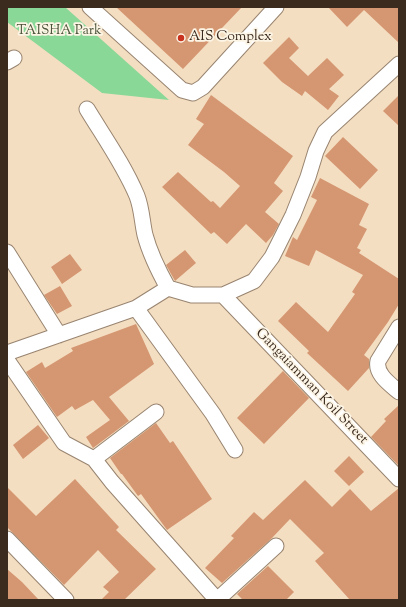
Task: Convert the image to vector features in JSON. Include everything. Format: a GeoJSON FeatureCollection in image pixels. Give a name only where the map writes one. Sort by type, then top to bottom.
{"type":"FeatureCollection","features":[{"type":"Feature","properties":{"kind":"street"},"geometry":{"type":"LineString","coordinates":[[90,7],[182,90],[193,93],[203,87],[276,7]]}},
{"type":"Feature","properties":{"kind":"street"},"geometry":{"type":"LineString","coordinates":[[87,109],[129,180],[137,197],[141,210],[144,234],[152,259],[168,288],[192,295],[223,295],[254,281],[272,257],[293,215],[308,177],[316,151],[325,132],[399,64]]}},
{"type":"Feature","properties":{"kind":"street"},"geometry":{"type":"LineString","coordinates":[[7,252],[59,335]]}},
{"type":"Feature","properties":{"kind":"street"},"geometry":{"type":"LineString","coordinates":[[7,353],[136,308],[168,288]]}},
{"type":"Feature","properties":{"kind":"street","name":"Gangaiamman Koil Street"},"geometry":{"type":"LineString","coordinates":[[223,295],[399,479]]}},
{"type":"Feature","properties":{"kind":"street"},"geometry":{"type":"LineString","coordinates":[[136,308],[213,414],[235,450]]}},
{"type":"Feature","properties":{"kind":"street"},"geometry":{"type":"LineString","coordinates":[[399,327],[378,361],[377,366],[379,372],[399,392]]}},
{"type":"Feature","properties":{"kind":"street"},"geometry":{"type":"LineString","coordinates":[[7,360],[64,443],[94,459],[112,482],[213,598],[276,546]]}},
{"type":"Feature","properties":{"kind":"street"},"geometry":{"type":"LineString","coordinates":[[94,459],[156,412]]}},
{"type":"Feature","properties":{"kind":"street"},"geometry":{"type":"LineString","coordinates":[[7,539],[66,600]]}},
{"type":"Feature","properties":{"kind":"green space","name":"TAISHA Park"},"geometry":{"type":"Polygon","coordinates":[[[7,7],[65,7],[169,100],[102,93],[7,22],[7,7]]]}},
{"type":"Feature","properties":{"kind":"building","name":"AIS Complex"},"geometry":{"type":"Polygon","coordinates":[[[116,7],[242,7],[183,69],[116,7]]]}},
{"type":"Feature","properties":{"kind":"building"},"geometry":{"type":"Polygon","coordinates":[[[328,7],[399,7],[399,43],[364,10],[347,27],[328,7]]]}},
{"type":"Feature","properties":{"kind":"building"},"geometry":{"type":"Polygon","coordinates":[[[289,37],[299,48],[289,58],[308,76],[327,58],[344,75],[329,89],[339,96],[328,110],[305,91],[302,96],[282,82],[263,63],[289,37]]]}},
{"type":"Feature","properties":{"kind":"building"},"geometry":{"type":"Polygon","coordinates":[[[211,95],[293,156],[274,183],[283,191],[265,212],[279,224],[273,235],[266,243],[246,224],[227,244],[214,232],[211,234],[162,187],[178,172],[211,202],[213,201],[220,208],[240,186],[188,145],[204,124],[196,119],[211,95]]]}},
{"type":"Feature","properties":{"kind":"building"},"geometry":{"type":"Polygon","coordinates":[[[399,95],[399,126],[383,111],[399,95]]]}},
{"type":"Feature","properties":{"kind":"building"},"geometry":{"type":"Polygon","coordinates":[[[343,137],[378,170],[360,189],[325,156],[343,137]]]}},
{"type":"Feature","properties":{"kind":"building"},"geometry":{"type":"Polygon","coordinates":[[[320,178],[369,204],[359,225],[367,229],[357,248],[361,250],[359,253],[399,279],[399,304],[364,355],[369,359],[369,368],[348,391],[307,353],[309,351],[278,321],[296,302],[328,332],[355,294],[352,292],[363,275],[316,250],[309,266],[285,256],[293,237],[297,240],[317,200],[311,197],[320,178]]]}},
{"type":"Feature","properties":{"kind":"building"},"geometry":{"type":"Polygon","coordinates":[[[185,250],[196,263],[175,281],[166,265],[185,250]]]}},
{"type":"Feature","properties":{"kind":"building"},"geometry":{"type":"Polygon","coordinates":[[[70,254],[82,270],[62,284],[51,267],[70,254]]]}},
{"type":"Feature","properties":{"kind":"building"},"geometry":{"type":"Polygon","coordinates":[[[60,286],[72,306],[57,314],[44,295],[60,286]]]}},
{"type":"Feature","properties":{"kind":"building"},"geometry":{"type":"Polygon","coordinates":[[[136,324],[154,364],[109,397],[129,421],[93,448],[86,437],[110,420],[93,400],[75,410],[72,406],[57,417],[26,372],[42,362],[45,368],[73,351],[71,348],[136,324]]]}},
{"type":"Feature","properties":{"kind":"building"},"geometry":{"type":"Polygon","coordinates":[[[283,371],[309,398],[264,444],[237,418],[283,371]]]}},
{"type":"Feature","properties":{"kind":"building"},"geometry":{"type":"Polygon","coordinates":[[[399,405],[399,466],[371,437],[386,421],[384,419],[399,405]]]}},
{"type":"Feature","properties":{"kind":"building"},"geometry":{"type":"Polygon","coordinates":[[[156,423],[170,443],[173,441],[212,499],[167,530],[141,494],[138,496],[110,458],[156,423]]]}},
{"type":"Feature","properties":{"kind":"building"},"geometry":{"type":"Polygon","coordinates":[[[38,425],[49,438],[23,459],[13,445],[38,425]]]}},
{"type":"Feature","properties":{"kind":"building"},"geometry":{"type":"Polygon","coordinates":[[[349,456],[364,472],[349,486],[334,471],[349,456]]]}},
{"type":"Feature","properties":{"kind":"building"},"geometry":{"type":"Polygon","coordinates":[[[75,479],[119,527],[116,530],[156,569],[124,600],[101,600],[109,592],[103,587],[119,572],[98,550],[64,585],[7,527],[7,487],[36,516],[75,479]]]}},
{"type":"Feature","properties":{"kind":"building"},"geometry":{"type":"Polygon","coordinates":[[[305,480],[332,507],[350,489],[371,511],[399,488],[399,600],[350,600],[315,561],[324,553],[290,519],[272,538],[222,583],[205,568],[234,538],[231,536],[254,512],[263,520],[305,480]]]}},
{"type":"Feature","properties":{"kind":"building"},"geometry":{"type":"Polygon","coordinates":[[[268,566],[294,592],[286,600],[243,600],[237,594],[268,566]]]}},
{"type":"Feature","properties":{"kind":"building"},"geometry":{"type":"Polygon","coordinates":[[[7,569],[22,582],[39,600],[7,600],[7,569]]]}},
{"type":"Feature","properties":{"kind":"place","name":"AIS Complex"},"geometry":{"type":"Point","coordinates":[181,38]}}]}
